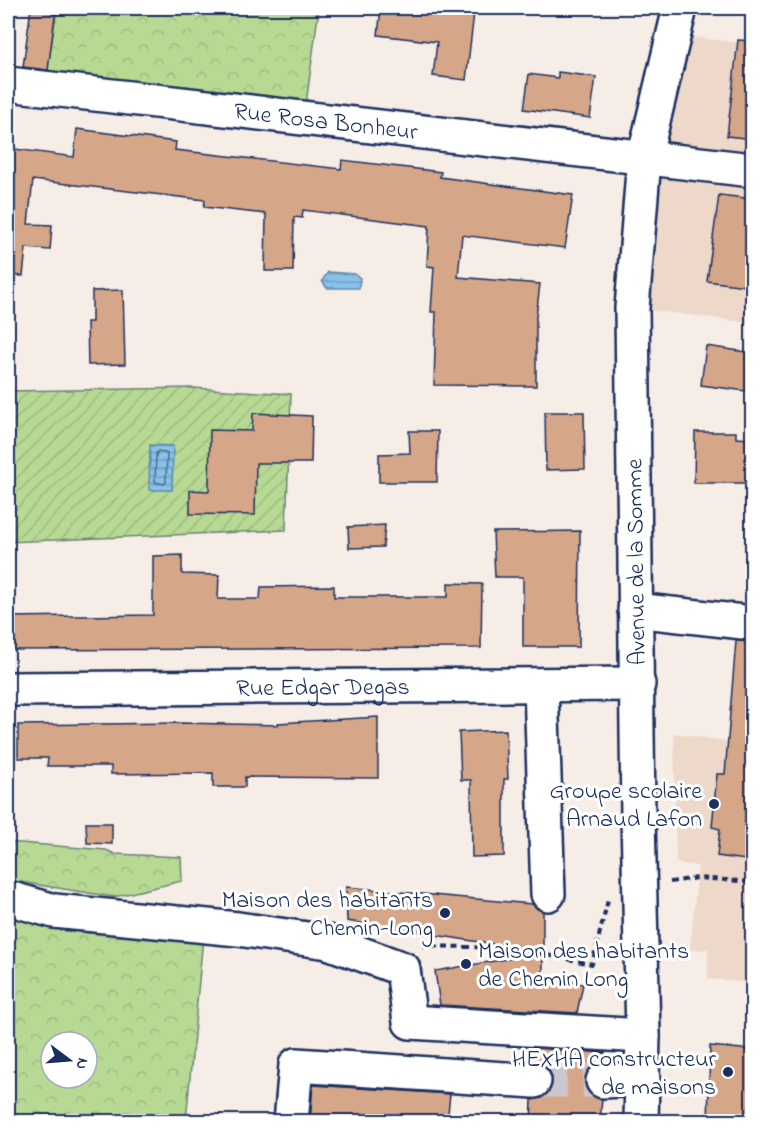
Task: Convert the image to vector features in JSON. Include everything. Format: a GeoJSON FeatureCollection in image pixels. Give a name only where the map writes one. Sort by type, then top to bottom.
{"type":"FeatureCollection","features":[{"type":"Feature","properties":{"kind":"street","name":"Avenue de la Somme"},"geometry":{"type":"LineString","coordinates":[[641,1122],[643,1036],[632,308],[644,159],[680,8]]}},
{"type":"Feature","properties":{"kind":"street","name":"Rue Rosa Bonheur"},"geometry":{"type":"LineString","coordinates":[[8,84],[753,170]]}},
{"type":"Feature","properties":{"kind":"street"},"geometry":{"type":"LineString","coordinates":[[635,610],[753,623]]}},
{"type":"Feature","properties":{"kind":"street","name":"Rue Edgar Degas"},"geometry":{"type":"LineString","coordinates":[[8,689],[541,687],[638,684]]}},
{"type":"Feature","properties":{"kind":"street"},"geometry":{"type":"LineString","coordinates":[[541,687],[548,894]]}},
{"type":"Feature","properties":{"kind":"street"},"geometry":{"type":"LineString","coordinates":[[8,898],[54,911],[238,929],[328,942],[404,969],[410,1022],[643,1036]]}},
{"type":"Feature","properties":{"kind":"street"},"geometry":{"type":"LineString","coordinates":[[291,1122],[296,1065],[534,1081]]}},
{"type":"Feature","properties":{"kind":"street"},"geometry":{"type":"LineString","coordinates":[[603,1081],[643,1079]]}},
{"type":"Feature","properties":{"kind":"path"},"geometry":{"type":"LineString","coordinates":[[404,969],[418,946],[511,948],[592,964],[610,889],[697,878],[753,882]]}},
{"type":"Feature","properties":{"kind":"shaded area"},"geometry":{"type":"Polygon","coordinates":[[[673,35],[752,44],[752,323],[632,308],[673,35]]]}},
{"type":"Feature","properties":{"kind":"shaded area","name":"Groupe scolaire Arnaud Lafon"},"geometry":{"type":"Polygon","coordinates":[[[674,733],[752,745],[752,983],[708,979],[708,949],[690,950],[698,866],[676,863],[674,733]]]}},
{"type":"Feature","properties":{"kind":"green space"},"geometry":{"type":"Polygon","coordinates":[[[57,8],[319,8],[306,104],[47,73],[57,8]]]}},
{"type":"Feature","properties":{"kind":"green space"},"geometry":{"type":"Polygon","coordinates":[[[193,388],[291,394],[286,530],[8,542],[8,391],[193,388]]]}},
{"type":"Feature","properties":{"kind":"green space"},"geometry":{"type":"Polygon","coordinates":[[[8,842],[106,850],[115,854],[181,857],[182,881],[114,897],[8,880],[8,842]]]}},
{"type":"Feature","properties":{"kind":"green space"},"geometry":{"type":"Polygon","coordinates":[[[8,903],[203,937],[186,1121],[8,1121],[8,903]]]}},
{"type":"Feature","properties":{"kind":"water"},"geometry":{"type":"Polygon","coordinates":[[[328,272],[355,274],[360,278],[359,288],[327,288],[322,281],[328,272]]]}},
{"type":"Feature","properties":{"kind":"water"},"geometry":{"type":"Polygon","coordinates":[[[150,445],[173,446],[172,490],[149,490],[150,445]]]}},
{"type":"Feature","properties":{"kind":"building"},"geometry":{"type":"Polygon","coordinates":[[[31,8],[56,8],[48,70],[23,67],[31,8]]]}},
{"type":"Feature","properties":{"kind":"building"},"geometry":{"type":"Polygon","coordinates":[[[381,8],[427,8],[474,13],[466,80],[433,76],[437,42],[378,35],[381,8]]]}},
{"type":"Feature","properties":{"kind":"building"},"geometry":{"type":"Polygon","coordinates":[[[738,40],[753,41],[753,139],[727,136],[738,40]]]}},
{"type":"Feature","properties":{"kind":"building"},"geometry":{"type":"Polygon","coordinates":[[[558,72],[596,77],[590,118],[524,109],[529,74],[558,78],[558,72]]]}},
{"type":"Feature","properties":{"kind":"building"},"geometry":{"type":"Polygon","coordinates":[[[77,129],[176,142],[175,150],[341,169],[342,160],[441,172],[440,177],[573,195],[565,248],[462,235],[458,277],[540,284],[536,317],[536,386],[434,385],[436,312],[431,312],[434,267],[427,266],[429,226],[303,210],[302,218],[294,217],[293,271],[265,271],[266,214],[204,207],[205,200],[33,180],[28,224],[52,225],[50,250],[26,248],[23,276],[8,275],[8,148],[74,157],[77,129]]]}},
{"type":"Feature","properties":{"kind":"building"},"geometry":{"type":"Polygon","coordinates":[[[719,195],[753,199],[753,287],[707,281],[719,195]]]}},
{"type":"Feature","properties":{"kind":"building"},"geometry":{"type":"Polygon","coordinates":[[[123,290],[125,364],[88,365],[87,322],[92,322],[92,291],[123,290]]]}},
{"type":"Feature","properties":{"kind":"building"},"geometry":{"type":"Polygon","coordinates":[[[706,346],[753,353],[753,392],[701,385],[706,346]]]}},
{"type":"Feature","properties":{"kind":"building"},"geometry":{"type":"Polygon","coordinates":[[[545,412],[584,412],[585,469],[546,470],[545,412]]]}},
{"type":"Feature","properties":{"kind":"building"},"geometry":{"type":"Polygon","coordinates":[[[253,413],[312,416],[311,463],[256,463],[255,515],[190,514],[190,490],[209,491],[210,430],[252,431],[253,413]]]}},
{"type":"Feature","properties":{"kind":"building"},"geometry":{"type":"Polygon","coordinates":[[[409,431],[438,431],[437,482],[379,482],[379,454],[410,453],[409,431]]]}},
{"type":"Feature","properties":{"kind":"building"},"geometry":{"type":"Polygon","coordinates":[[[695,432],[736,432],[736,438],[753,439],[753,483],[694,483],[695,432]]]}},
{"type":"Feature","properties":{"kind":"building"},"geometry":{"type":"Polygon","coordinates":[[[385,525],[383,547],[349,548],[348,527],[385,525]]]}},
{"type":"Feature","properties":{"kind":"building"},"geometry":{"type":"Polygon","coordinates":[[[580,531],[579,647],[523,647],[523,577],[495,577],[493,532],[580,531]]]}},
{"type":"Feature","properties":{"kind":"building"},"geometry":{"type":"Polygon","coordinates":[[[182,555],[182,574],[219,575],[218,599],[260,599],[261,587],[334,586],[334,597],[448,597],[448,583],[482,584],[481,648],[8,650],[8,617],[153,615],[153,556],[182,555]]]}},
{"type":"Feature","properties":{"kind":"building"},"geometry":{"type":"Polygon","coordinates":[[[736,641],[753,642],[753,801],[750,823],[753,823],[753,861],[717,856],[720,829],[712,827],[717,774],[725,774],[736,641]]]}},
{"type":"Feature","properties":{"kind":"building"},"geometry":{"type":"Polygon","coordinates":[[[378,717],[378,778],[245,777],[245,787],[213,787],[213,773],[111,774],[111,766],[47,766],[48,758],[18,758],[18,725],[181,723],[278,725],[278,723],[378,717]]]}},
{"type":"Feature","properties":{"kind":"building"},"geometry":{"type":"Polygon","coordinates":[[[506,730],[508,779],[504,779],[504,856],[472,857],[471,780],[461,780],[459,732],[506,730]]]}},
{"type":"Feature","properties":{"kind":"building"},"geometry":{"type":"Polygon","coordinates":[[[86,823],[112,823],[112,844],[87,843],[86,823]]]}},
{"type":"Feature","properties":{"kind":"building","name":"Maison des habitants Chemin-Long"},"geometry":{"type":"Polygon","coordinates":[[[346,887],[532,904],[543,911],[543,952],[347,921],[346,887]]]}},
{"type":"Feature","properties":{"kind":"building","name":"Maison des habitants Chemin-Long"},"geometry":{"type":"Polygon","coordinates":[[[543,953],[543,974],[583,984],[577,1013],[440,1005],[435,971],[543,953]]]}},
{"type":"Feature","properties":{"kind":"building"},"geometry":{"type":"Polygon","coordinates":[[[710,1046],[752,1050],[749,1122],[708,1122],[710,1046]]]}},
{"type":"Feature","properties":{"kind":"building"},"geometry":{"type":"Polygon","coordinates":[[[536,1048],[605,1053],[604,1062],[592,1066],[586,1073],[584,1081],[588,1092],[602,1099],[600,1122],[531,1122],[532,1100],[542,1098],[549,1092],[553,1082],[551,1073],[545,1066],[535,1062],[536,1048]]]}},
{"type":"Feature","properties":{"kind":"building"},"geometry":{"type":"Polygon","coordinates":[[[313,1085],[450,1094],[447,1122],[310,1122],[313,1085]]]}},
{"type":"Feature","properties":{"kind":"tunnel"},"geometry":{"type":"LineString","coordinates":[[534,1081],[603,1081]]}},
{"type":"Feature","properties":{"kind":"place","name":"Groupe scolaire Arnaud Lafon"},"geometry":{"type":"Point","coordinates":[714,804]}},
{"type":"Feature","properties":{"kind":"place","name":"Maison des habitants Chemin-Long"},"geometry":{"type":"Point","coordinates":[445,913]}},
{"type":"Feature","properties":{"kind":"place","name":"Maison des habitants de Chemin Long"},"geometry":{"type":"Point","coordinates":[466,964]}},
{"type":"Feature","properties":{"kind":"place","name":"HEXHA constructeur de maisons"},"geometry":{"type":"Point","coordinates":[728,1072]}}]}
